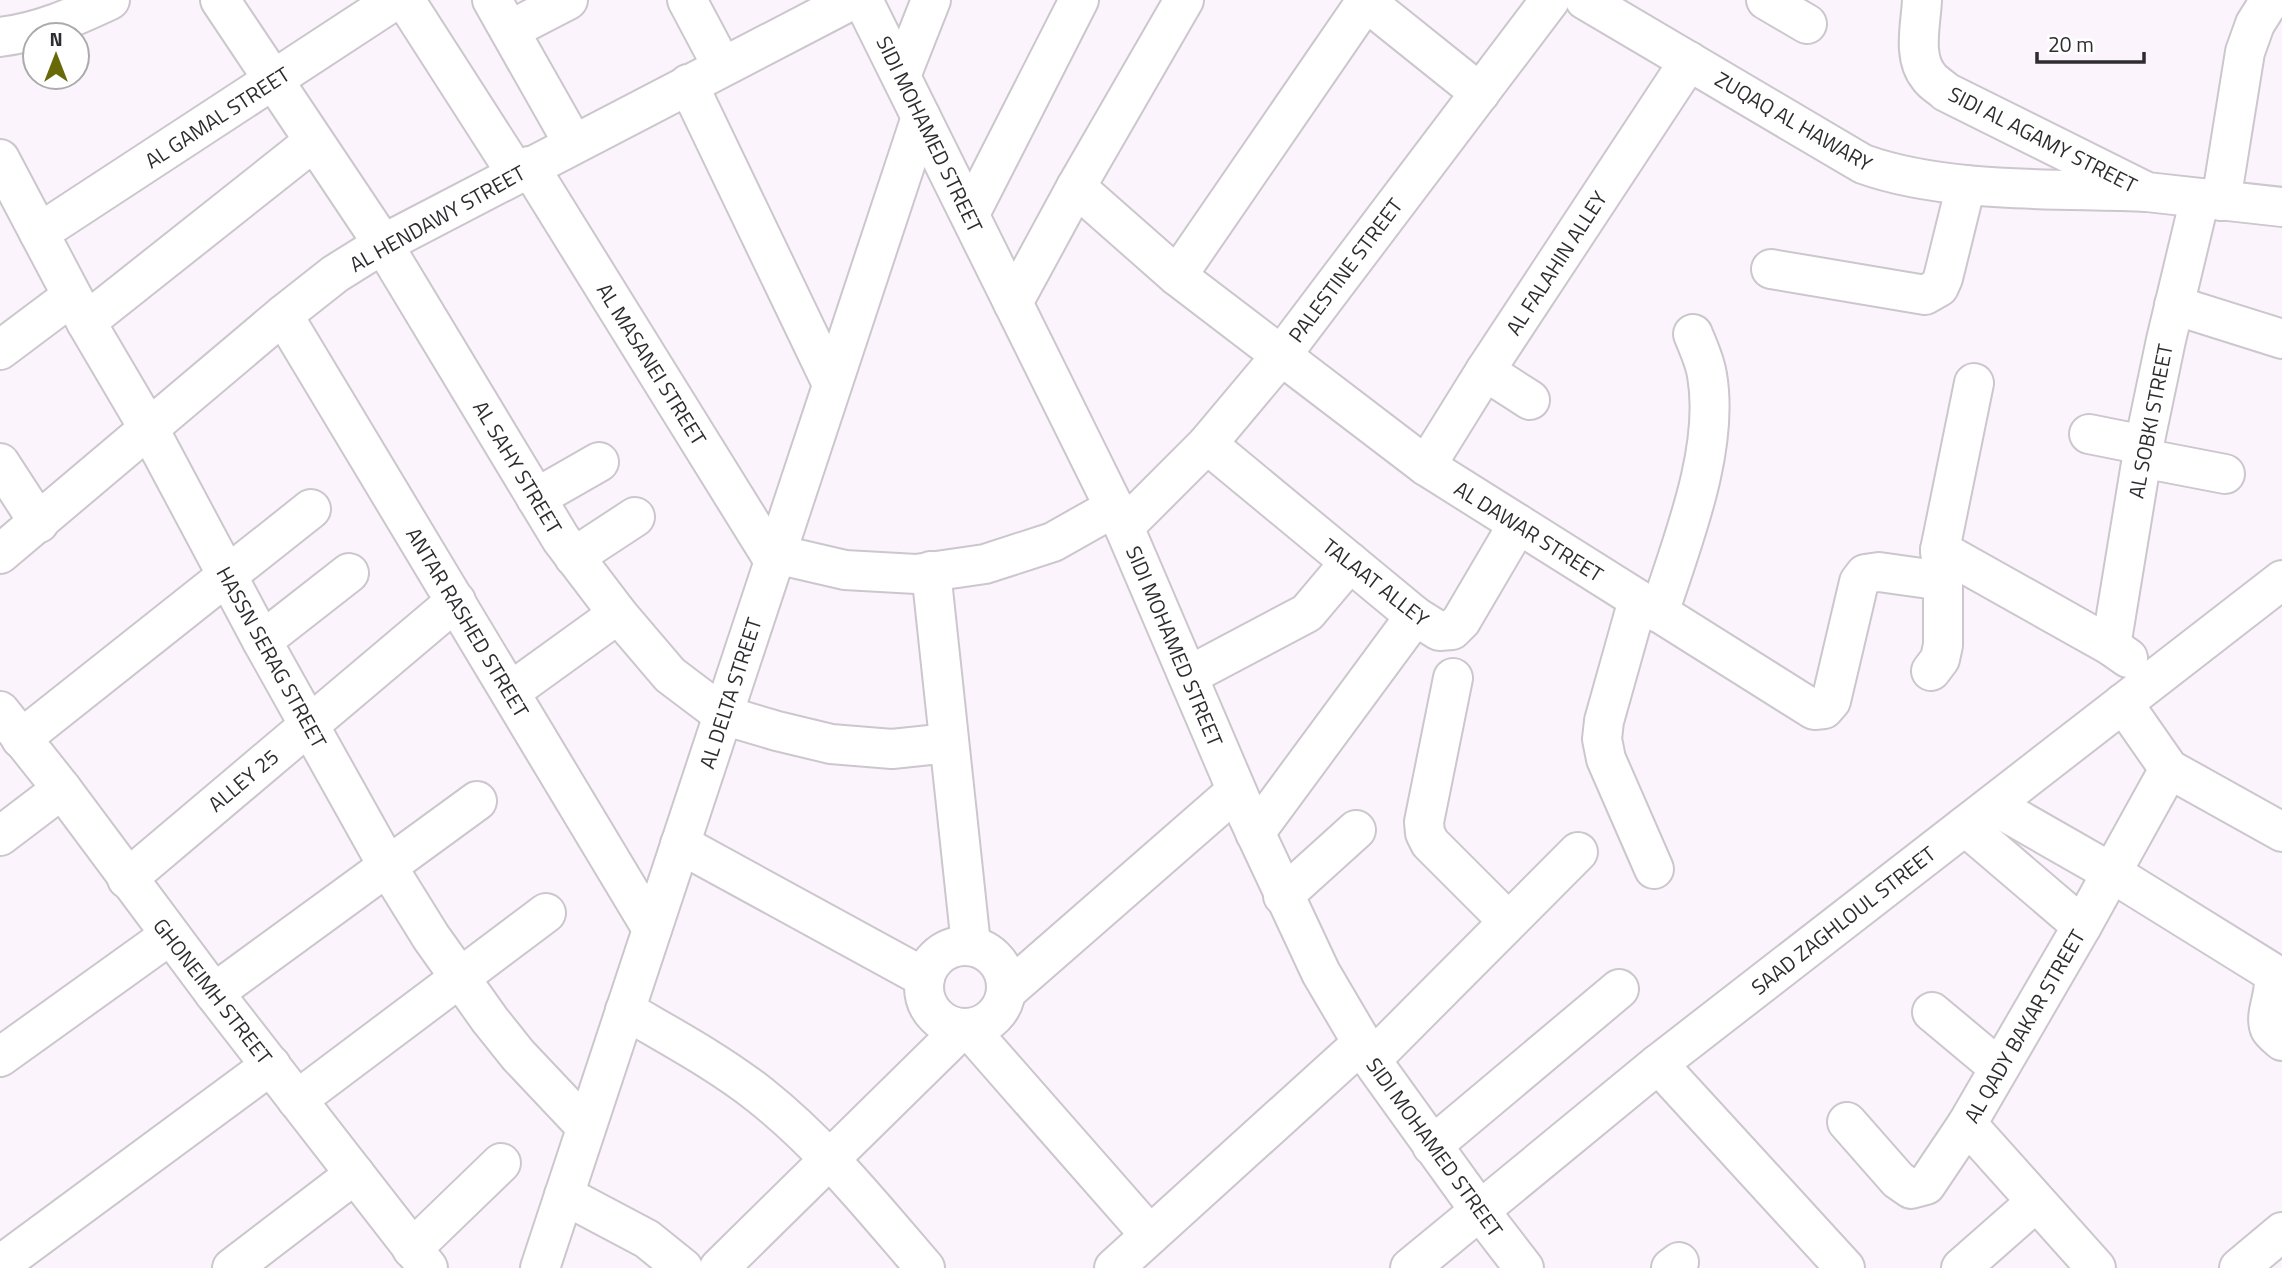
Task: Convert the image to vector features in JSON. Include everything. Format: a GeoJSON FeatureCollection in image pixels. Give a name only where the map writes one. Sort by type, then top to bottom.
{"type":"FeatureCollection","features":[{"type":"Feature","properties":{"kind":"street"},"geometry":{"type":"LineString","coordinates":[[0,37],[60,23],[110,0]]}},
{"type":"Feature","properties":{"kind":"street","name":"AL SAHY STREET"},"geometry":{"type":"LineString","coordinates":[[220,0],[383,244],[574,557],[670,675],[723,715],[777,732],[831,744],[892,749],[949,743]]}},
{"type":"Feature","properties":{"kind":"street","name":"AL GAMAL STREET"},"geometry":{"type":"LineString","coordinates":[[39,233],[395,0]]}},
{"type":"Feature","properties":{"kind":"street","name":"AL MASANEI STREET"},"geometry":{"type":"LineString","coordinates":[[405,0],[523,170],[775,558]]}},
{"type":"Feature","properties":{"kind":"street"},"geometry":{"type":"LineString","coordinates":[[568,0],[501,15],[573,143]]}},
{"type":"Feature","properties":{"kind":"street"},"geometry":{"type":"LineString","coordinates":[[687,0],[722,66]]}},
{"type":"Feature","properties":{"kind":"street","name":"AL HENDAWY STREET"},"geometry":{"type":"LineString","coordinates":[[0,554],[335,274],[383,244],[573,143],[852,0]]}},
{"type":"Feature","properties":{"kind":"street","name":"SIDI MOHAMED STREET"},"geometry":{"type":"LineString","coordinates":[[863,0],[1120,517],[1283,896],[1321,973],[1366,1051],[1479,1211],[1524,1268]]}},
{"type":"Feature","properties":{"kind":"street"},"geometry":{"type":"LineString","coordinates":[[901,76],[931,0]]}},
{"type":"Feature","properties":{"kind":"street"},"geometry":{"type":"LineString","coordinates":[[970,214],[1079,0]]}},
{"type":"Feature","properties":{"kind":"street"},"geometry":{"type":"LineString","coordinates":[[1013,303],[1076,187],[1184,0]]}},
{"type":"Feature","properties":{"kind":"street","name":"PALESTINE STREET"},"geometry":{"type":"LineString","coordinates":[[775,558],[845,570],[916,574],[985,564],[1120,517],[1207,443],[1280,357],[1550,0]]}},
{"type":"Feature","properties":{"kind":"street","name":"ZUQAQ AL HAWARY"},"geometry":{"type":"LineString","coordinates":[[1584,0],[1863,164],[1908,176],[1966,185],[2147,192]]}},
{"type":"Feature","properties":{"kind":"street"},"geometry":{"type":"LineString","coordinates":[[1766,0],[1807,24]]}},
{"type":"Feature","properties":{"kind":"street","name":"SIDI AL AGAMY STREET"},"geometry":{"type":"LineString","coordinates":[[1922,0],[1919,55],[1929,78],[1946,92],[2147,192],[2282,207]]}},
{"type":"Feature","properties":{"kind":"street","name":"AL SOBKI STREET"},"geometry":{"type":"LineString","coordinates":[[2111,646],[2143,452],[2174,305],[2210,200],[2245,52],[2255,24],[2270,0]]}},
{"type":"Feature","properties":{"kind":"street"},"geometry":{"type":"LineString","coordinates":[[1177,276],[1365,1],[1479,93]]}},
{"type":"Feature","properties":{"kind":"street","name":"AL FALAHIN ALLEY"},"geometry":{"type":"LineString","coordinates":[[1426,466],[1485,371],[1689,61]]}},
{"type":"Feature","properties":{"kind":"street"},"geometry":{"type":"LineString","coordinates":[[688,83],[832,384]]}},
{"type":"Feature","properties":{"kind":"street","name":"AL DELTA STREET"},"geometry":{"type":"LineString","coordinates":[[540,1268],[921,117]]}},
{"type":"Feature","properties":{"kind":"street"},"geometry":{"type":"LineString","coordinates":[[0,350],[79,309],[313,142]]}},
{"type":"Feature","properties":{"kind":"street","name":"HASSN SERAG STREET"},"geometry":{"type":"LineString","coordinates":[[2,166],[79,309],[149,429],[262,641],[388,866],[431,937],[518,1055],[586,1127]]}},
{"type":"Feature","properties":{"kind":"street"},"geometry":{"type":"LineString","coordinates":[[1771,269],[1925,295],[1939,288],[1943,278],[1966,185]]}},
{"type":"Feature","properties":{"kind":"street","name":"AL DAWAR STREET"},"geometry":{"type":"LineString","coordinates":[[1076,187],[1177,276],[1426,466],[1814,710],[1824,709],[1831,701],[1858,582],[1865,574],[1941,565]]}},
{"type":"Feature","properties":{"kind":"street"},"geometry":{"type":"LineString","coordinates":[[2174,305],[2282,339]]}},
{"type":"Feature","properties":{"kind":"street","name":"ANTAR RASHED STREET"},"geometry":{"type":"LineString","coordinates":[[283,315],[652,929]]}},
{"type":"Feature","properties":{"kind":"street"},"geometry":{"type":"LineString","coordinates":[[1654,869],[1606,759],[1602,739],[1604,721],[1649,606],[1695,502],[1708,431],[1710,404],[1707,372],[1693,334]]}},
{"type":"Feature","properties":{"kind":"street"},"geometry":{"type":"LineString","coordinates":[[1485,371],[1530,400]]}},
{"type":"Feature","properties":{"kind":"street"},"geometry":{"type":"LineString","coordinates":[[1931,671],[1940,659],[1943,645],[1941,565],[1974,383]]}},
{"type":"Feature","properties":{"kind":"street"},"geometry":{"type":"LineString","coordinates":[[2089,434],[2225,474]]}},
{"type":"Feature","properties":{"kind":"street","name":"TALAAT ALLEY"},"geometry":{"type":"LineString","coordinates":[[1207,443],[1415,615],[1439,631],[1452,630],[1461,621],[1518,524]]}},
{"type":"Feature","properties":{"kind":"street"},"geometry":{"type":"LineString","coordinates":[[536,498],[599,462]]}},
{"type":"Feature","properties":{"kind":"street"},"geometry":{"type":"LineString","coordinates":[[0,463],[39,523]]}},
{"type":"Feature","properties":{"kind":"street"},"geometry":{"type":"LineString","coordinates":[[10,725],[227,576],[311,509]]}},
{"type":"Feature","properties":{"kind":"street"},"geometry":{"type":"LineString","coordinates":[[574,557],[635,517]]}},
{"type":"Feature","properties":{"kind":"street"},"geometry":{"type":"LineString","coordinates":[[1188,676],[1307,613],[1350,562]]}},
{"type":"Feature","properties":{"kind":"street"},"geometry":{"type":"LineString","coordinates":[[1941,565],[2111,646],[2155,678]]}},
{"type":"Feature","properties":{"kind":"street"},"geometry":{"type":"LineString","coordinates":[[931,571],[971,945]]}},
{"type":"Feature","properties":{"kind":"street"},"geometry":{"type":"LineString","coordinates":[[262,641],[349,573]]}},
{"type":"Feature","properties":{"kind":"street","name":"SAAD ZAGHLOUL STREET"},"geometry":{"type":"LineString","coordinates":[[1410,1268],[1658,1064],[2282,580]]}},
{"type":"Feature","properties":{"kind":"street","name":"ALLEY 25"},"geometry":{"type":"LineString","coordinates":[[127,879],[456,601]]}},
{"type":"Feature","properties":{"kind":"street"},"geometry":{"type":"LineString","coordinates":[[510,692],[618,614]]}},
{"type":"Feature","properties":{"kind":"street"},"geometry":{"type":"LineString","coordinates":[[1255,832],[1415,615]]}},
{"type":"Feature","properties":{"kind":"street"},"geometry":{"type":"LineString","coordinates":[[1452,678],[1424,822],[1425,833],[1430,843],[1507,920]]}},
{"type":"Feature","properties":{"kind":"street"},"geometry":{"type":"LineString","coordinates":[[2123,703],[2169,769],[2282,832]]}},
{"type":"Feature","properties":{"kind":"street","name":"GHONEIMH STREET"},"geometry":{"type":"LineString","coordinates":[[10,725],[62,789],[214,993],[420,1258]]}},
{"type":"Feature","properties":{"kind":"street","name":"AL QADY BAKAR STREET"},"geometry":{"type":"LineString","coordinates":[[1847,1122],[1898,1180],[1911,1189],[1926,1185],[1966,1124],[2082,926],[2169,769]]}},
{"type":"Feature","properties":{"kind":"street"},"geometry":{"type":"LineString","coordinates":[[0,836],[62,789]]}},
{"type":"Feature","properties":{"kind":"street"},"geometry":{"type":"LineString","coordinates":[[1007,991],[1237,790]]}},
{"type":"Feature","properties":{"kind":"street"},"geometry":{"type":"LineString","coordinates":[[214,993],[477,801]]}},
{"type":"Feature","properties":{"kind":"street"},"geometry":{"type":"LineString","coordinates":[[1979,815],[2112,873],[2273,973],[2276,984],[2268,1016],[2270,1029],[2282,1041]]}},
{"type":"Feature","properties":{"kind":"street"},"geometry":{"type":"LineString","coordinates":[[1979,815],[2082,926]]}},
{"type":"Feature","properties":{"kind":"street"},"geometry":{"type":"LineString","coordinates":[[1283,896],[1356,830]]}},
{"type":"Feature","properties":{"kind":"street"},"geometry":{"type":"LineString","coordinates":[[680,844],[925,978]]}},
{"type":"Feature","properties":{"kind":"street"},"geometry":{"type":"LineString","coordinates":[[1114,1268],[1366,1051],[1578,852]]}},
{"type":"Feature","properties":{"kind":"street"},"geometry":{"type":"LineString","coordinates":[[297,1100],[546,913]]}},
{"type":"Feature","properties":{"kind":"street"},"geometry":{"type":"LineString","coordinates":[[0,1057],[170,935]]}},
{"type":"Feature","properties":{"kind":"street"},"geometry":{"type":"LineString","coordinates":[[971,945],[986,951],[998,961],[1005,975],[1007,991],[1003,1004],[994,1016],[982,1024],[965,1028],[949,1025],[937,1017],[928,1005],[924,992],[925,978],[929,966],[947,950],[971,945]]}},
{"type":"Feature","properties":{"kind":"street"},"geometry":{"type":"LineString","coordinates":[[1432,1146],[1619,989]]}},
{"type":"Feature","properties":{"kind":"street"},"geometry":{"type":"LineString","coordinates":[[625,1010],[696,1051],[760,1095],[830,1158],[925,1268]]}},
{"type":"Feature","properties":{"kind":"street"},"geometry":{"type":"LineString","coordinates":[[1932,1012],[1999,1068]]}},
{"type":"Feature","properties":{"kind":"street"},"geometry":{"type":"LineString","coordinates":[[719,1268],[965,1028]]}},
{"type":"Feature","properties":{"kind":"street"},"geometry":{"type":"LineString","coordinates":[[965,1028],[1150,1235]]}},
{"type":"Feature","properties":{"kind":"street"},"geometry":{"type":"LineString","coordinates":[[1658,1064],[1845,1268]]}},
{"type":"Feature","properties":{"kind":"street"},"geometry":{"type":"LineString","coordinates":[[0,1265],[271,1065]]}},
{"type":"Feature","properties":{"kind":"street"},"geometry":{"type":"LineString","coordinates":[[1966,1124],[2096,1268]]}},
{"type":"Feature","properties":{"kind":"street"},"geometry":{"type":"LineString","coordinates":[[420,1258],[501,1163]]}},
{"type":"Feature","properties":{"kind":"street"},"geometry":{"type":"LineString","coordinates":[[232,1268],[355,1174]]}},
{"type":"Feature","properties":{"kind":"street"},"geometry":{"type":"LineString","coordinates":[[564,1195],[647,1239],[683,1268]]}},
{"type":"Feature","properties":{"kind":"street"},"geometry":{"type":"LineString","coordinates":[[1961,1268],[2036,1202]]}},
{"type":"Feature","properties":{"kind":"street"},"geometry":{"type":"LineString","coordinates":[[2239,1268],[2282,1232]]}}]}
